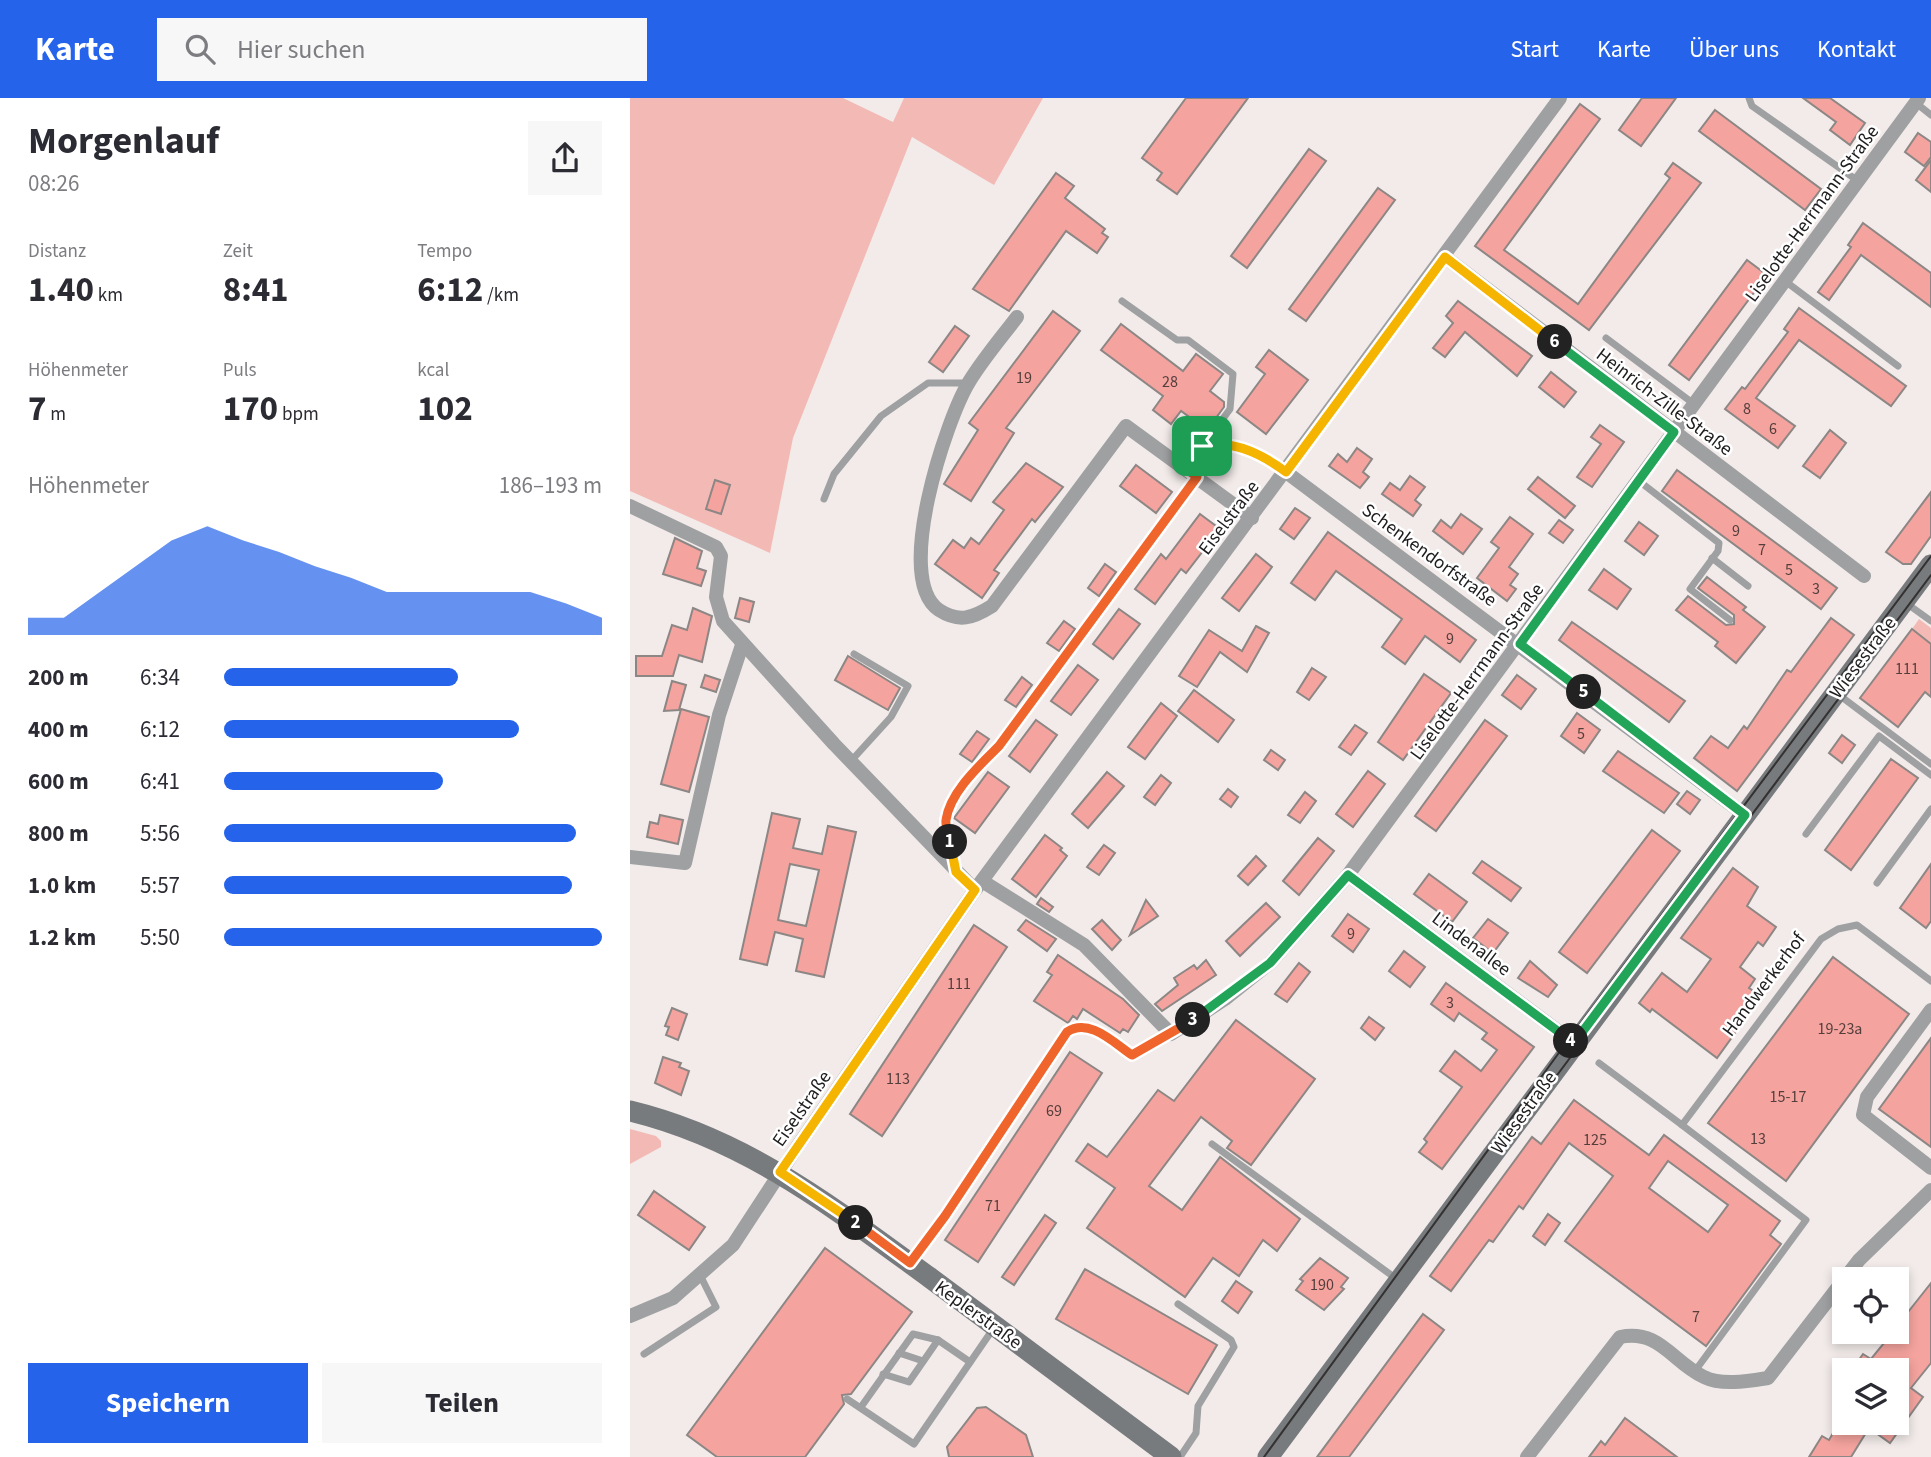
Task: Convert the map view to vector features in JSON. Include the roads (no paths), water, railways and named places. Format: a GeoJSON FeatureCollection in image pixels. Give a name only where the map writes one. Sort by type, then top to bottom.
{"type":"FeatureCollection","features":[{"type":"Feature","properties":{"kind":"street","name":"Eiselstraße"},"geometry":{"type":"LineString","coordinates":[[630,1316],[673,1298],[733,1245],[780,1172],[979,886],[1560,98]]}},
{"type":"Feature","properties":{"kind":"street","name":"Liselotte-Herrmann-Straße"},"geometry":{"type":"LineString","coordinates":[[1171,1034],[1225,999],[1270,963],[1348,875],[1917,101]]}},
{"type":"Feature","properties":{"kind":"street","name":"Heinrich-Zille-Straße"},"geometry":{"type":"LineString","coordinates":[[1445,257],[1864,576]]}},
{"type":"Feature","properties":{"kind":"street"},"geometry":{"type":"LineString","coordinates":[[1017,317],[968,383],[933,477],[920,555],[924,580],[933,606],[950,617],[964,619],[977,616],[992,606],[1126,426],[1252,518]]}},
{"type":"Feature","properties":{"kind":"street","name":"Schenkendorfstraße"},"geometry":{"type":"LineString","coordinates":[[1286,472],[1520,644],[1745,815]]}},
{"type":"Feature","properties":{"kind":"street"},"geometry":{"type":"LineString","coordinates":[[630,506],[716,547],[721,556],[716,597],[723,621],[741,645],[956,872],[1084,945],[1171,1034]]}},
{"type":"Feature","properties":{"kind":"street","name":"Wiesestraße"},"geometry":{"type":"LineString","coordinates":[[1268,1457],[1931,565]]}},
{"type":"Feature","properties":{"kind":"street"},"geometry":{"type":"LineString","coordinates":[[630,857],[685,863],[719,715],[741,645]]}},
{"type":"Feature","properties":{"kind":"street","name":"Lindenallee"},"geometry":{"type":"LineString","coordinates":[[1348,875],[1574,1043]]}},
{"type":"Feature","properties":{"kind":"street"},"geometry":{"type":"LineString","coordinates":[[1931,1010],[1867,1097],[1863,1115],[1931,1168]]}},
{"type":"Feature","properties":{"kind":"street","name":"Keplerstraße"},"geometry":{"type":"LineString","coordinates":[[630,1111],[737,1150],[780,1172],[910,1263],[1171,1457]]}},
{"type":"Feature","properties":{"kind":"street"},"geometry":{"type":"LineString","coordinates":[[1527,1457],[1620,1337],[1634,1334],[1649,1337],[1705,1378],[1738,1382],[1768,1378],[1859,1260],[1931,1190]]}},
{"type":"Feature","properties":{"kind":"lane"},"geometry":{"type":"LineString","coordinates":[[1749,98],[1752,106],[1858,181]]}},
{"type":"Feature","properties":{"kind":"lane"},"geometry":{"type":"LineString","coordinates":[[1917,101],[1931,115]]}},
{"type":"Feature","properties":{"kind":"lane"},"geometry":{"type":"LineString","coordinates":[[1785,281],[1898,366]]}},
{"type":"Feature","properties":{"kind":"lane"},"geometry":{"type":"LineString","coordinates":[[956,872],[946,820],[954,799],[978,767],[999,746],[1191,472],[1202,446],[1230,409],[1233,374],[1188,340],[1177,341],[1122,301]]}},
{"type":"Feature","properties":{"kind":"lane"},"geometry":{"type":"LineString","coordinates":[[1606,338],[1694,404]]}},
{"type":"Feature","properties":{"kind":"lane"},"geometry":{"type":"LineString","coordinates":[[824,499],[834,474],[881,416],[928,383],[968,383]]}},
{"type":"Feature","properties":{"kind":"lane","name":"Schenkendorfstraße"},"geometry":{"type":"LineString","coordinates":[[1202,446],[1213,444],[1254,451],[1286,472]]}},
{"type":"Feature","properties":{"kind":"lane"},"geometry":{"type":"LineString","coordinates":[[1638,480],[1716,540],[1719,547],[1690,589],[1730,620]]}},
{"type":"Feature","properties":{"kind":"lane"},"geometry":{"type":"LineString","coordinates":[[1712,558],[1748,586]]}},
{"type":"Feature","properties":{"kind":"lane"},"geometry":{"type":"LineString","coordinates":[[1904,601],[1931,621]]}},
{"type":"Feature","properties":{"kind":"lane"},"geometry":{"type":"LineString","coordinates":[[850,761],[891,717],[908,686],[854,654]]}},
{"type":"Feature","properties":{"kind":"lane"},"geometry":{"type":"LineString","coordinates":[[1836,693],[1931,764]]}},
{"type":"Feature","properties":{"kind":"lane"},"geometry":{"type":"LineString","coordinates":[[1806,834],[1879,736],[1931,775]]}},
{"type":"Feature","properties":{"kind":"lane"},"geometry":{"type":"LineString","coordinates":[[1877,883],[1928,819],[1931,809]]}},
{"type":"Feature","properties":{"kind":"lane","name":"Handwerkerhof"},"geometry":{"type":"LineString","coordinates":[[1682,1125],[1821,939],[1838,929],[1857,925],[1931,981]]}},
{"type":"Feature","properties":{"kind":"lane"},"geometry":{"type":"LineString","coordinates":[[910,1263],[945,1216],[1067,1032],[1083,1026],[1092,1029],[1132,1055],[1171,1034]]}},
{"type":"Feature","properties":{"kind":"lane"},"geometry":{"type":"LineString","coordinates":[[1599,1063],[1809,1222],[1695,1371]]}},
{"type":"Feature","properties":{"kind":"lane"},"geometry":{"type":"LineString","coordinates":[[1212,1144],[1399,1280]]}},
{"type":"Feature","properties":{"kind":"lane"},"geometry":{"type":"LineString","coordinates":[[644,1353],[716,1307],[700,1275]]}},
{"type":"Feature","properties":{"kind":"lane"},"geometry":{"type":"LineString","coordinates":[[1178,1304],[1231,1340],[1234,1347],[1198,1406],[1196,1433],[1180,1457]]}},
{"type":"Feature","properties":{"kind":"lane"},"geometry":{"type":"LineString","coordinates":[[848,1399],[914,1444],[995,1326]]}},
{"type":"Feature","properties":{"kind":"lane"},"geometry":{"type":"LineString","coordinates":[[861,1407],[913,1334],[938,1340],[970,1362]]}},
{"type":"Feature","properties":{"kind":"lane"},"geometry":{"type":"LineString","coordinates":[[883,1374],[909,1382],[938,1340]]}},
{"type":"Feature","properties":{"kind":"lane"},"geometry":{"type":"LineString","coordinates":[[899,1353],[923,1361]]}},
{"type":"Feature","properties":{"kind":"tram line"},"geometry":{"type":"LineString","coordinates":[[1264,1457],[1569,1039],[1931,556]]}},
{"type":"Feature","properties":{"kind":"tram line"},"geometry":{"type":"LineString","coordinates":[[1528,1114],[1931,575]]}}]}
